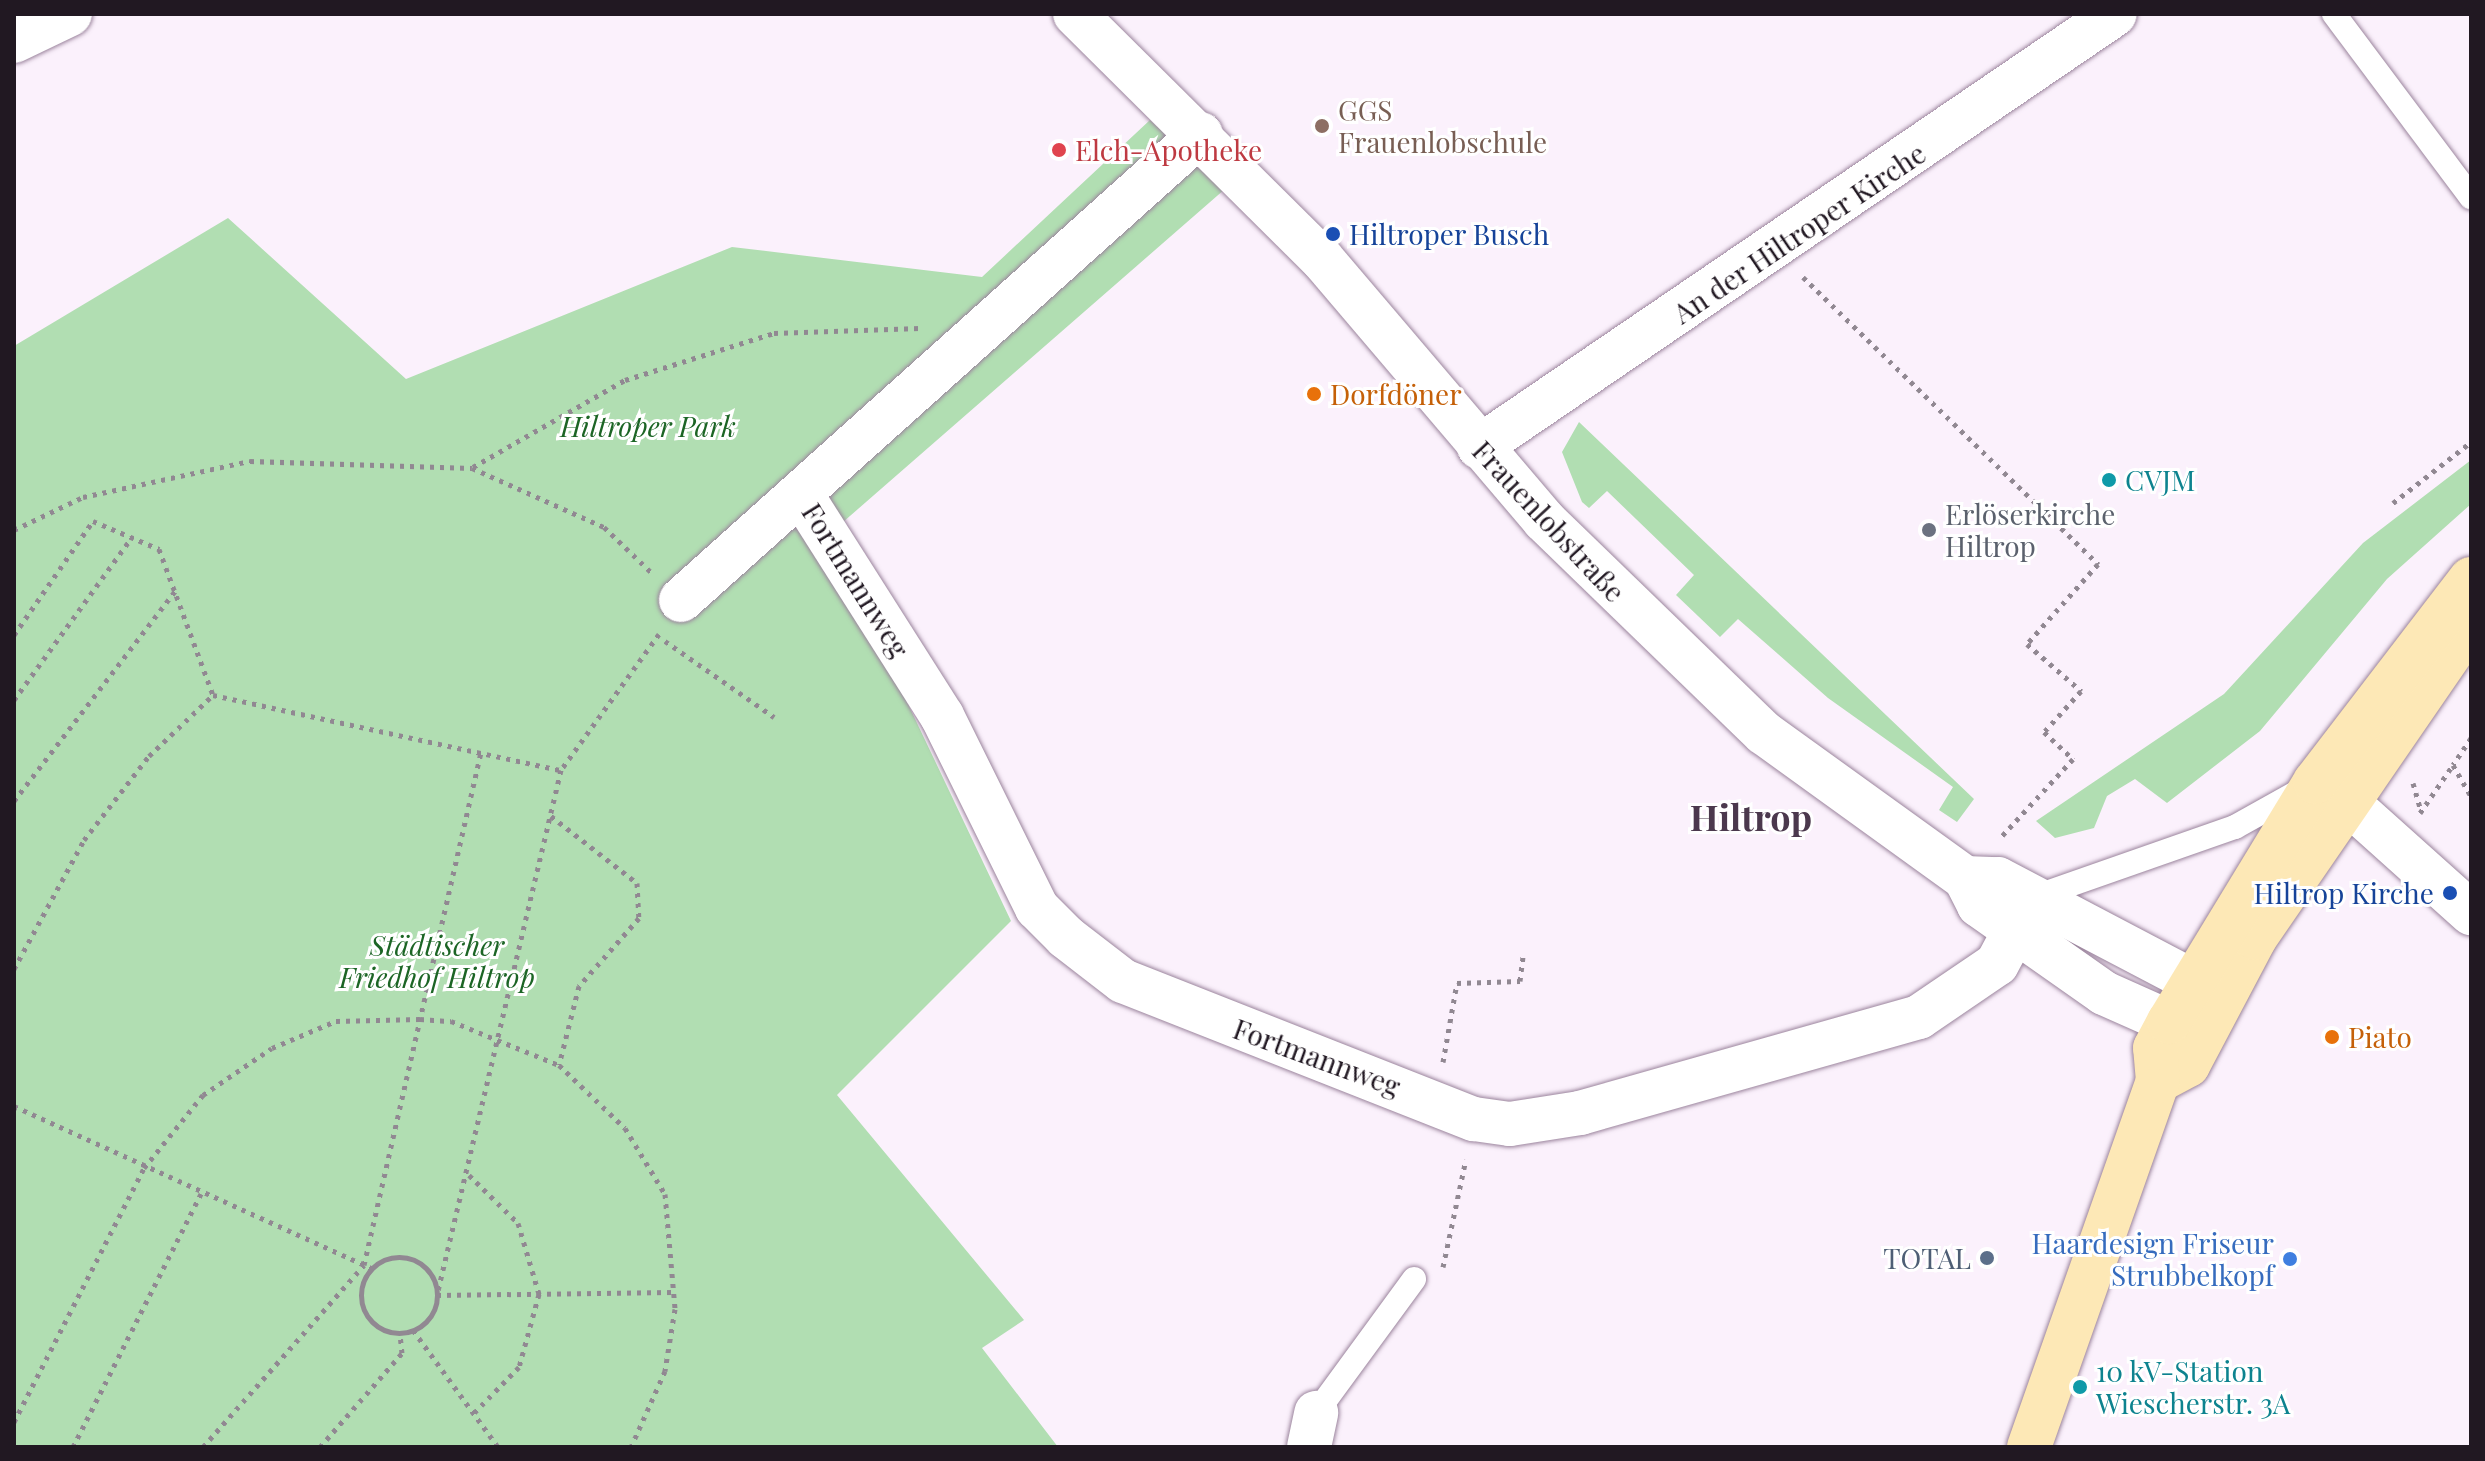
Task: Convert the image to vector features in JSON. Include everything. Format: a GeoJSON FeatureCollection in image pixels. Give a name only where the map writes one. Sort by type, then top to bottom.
{"type":"FeatureCollection","features":[{"type":"Feature","properties":{"kind":"main road"},"geometry":{"type":"LineString","coordinates":[[2029,1447],[2158,1081],[2155,1048],[2169,1022],[2201,998],[2471,579]]}},
{"type":"Feature","properties":{"kind":"main road"},"geometry":{"type":"LineString","coordinates":[[2331,792],[2471,624]]}},
{"type":"Feature","properties":{"kind":"main road"},"geometry":{"type":"LineString","coordinates":[[2158,1081],[2188,1065],[2201,998]]}},
{"type":"Feature","properties":{"kind":"street"},"geometry":{"type":"LineString","coordinates":[[14,41],[70,14]]}},
{"type":"Feature","properties":{"kind":"street","name":"Frauenlobstraße"},"geometry":{"type":"LineString","coordinates":[[1075,14],[1201,134],[1322,259],[1479,447],[1597,574],[1764,733],[1965,878],[1979,905],[2023,915],[2201,998]]}},
{"type":"Feature","properties":{"kind":"street","name":"An der Hiltroper Kirche"},"geometry":{"type":"LineString","coordinates":[[1479,447],[1777,251],[2115,14]]}},
{"type":"Feature","properties":{"kind":"street"},"geometry":{"type":"LineString","coordinates":[[681,600],[1201,134]]}},
{"type":"Feature","properties":{"kind":"street","name":"Fortmannweg"},"geometry":{"type":"LineString","coordinates":[[801,494],[942,716],[1037,908],[1066,937],[1136,987],[1474,1119],[1510,1124],[1580,1113],[1919,1017],[1997,964],[2023,915]]}},
{"type":"Feature","properties":{"kind":"street"},"geometry":{"type":"LineString","coordinates":[[2331,792],[2471,913]]}},
{"type":"Feature","properties":{"kind":"street","name":"Frauenlobstraße"},"geometry":{"type":"LineString","coordinates":[[2023,915],[2104,993],[2169,1022]]}},
{"type":"Feature","properties":{"kind":"lane"},"geometry":{"type":"LineString","coordinates":[[2334,14],[2471,197]]}},
{"type":"Feature","properties":{"kind":"lane"},"geometry":{"type":"LineString","coordinates":[[2023,915],[2235,827],[2331,792]]}},
{"type":"Feature","properties":{"kind":"lane"},"geometry":{"type":"LineString","coordinates":[[2201,998],[2238,1011],[2311,887],[2331,792]]}},
{"type":"Feature","properties":{"kind":"lane"},"geometry":{"type":"LineString","coordinates":[[1313,1430],[1414,1279]]}},
{"type":"Feature","properties":{"kind":"path"},"geometry":{"type":"LineString","coordinates":[[1777,251],[2098,564],[2027,644],[2081,691],[2044,732],[2073,759],[2016,821]]}},
{"type":"Feature","properties":{"kind":"path"},"geometry":{"type":"LineString","coordinates":[[472,468],[625,380],[774,333],[932,328]]}},
{"type":"Feature","properties":{"kind":"path"},"geometry":{"type":"LineString","coordinates":[[2393,503],[2471,442]]}},
{"type":"Feature","properties":{"kind":"path"},"geometry":{"type":"LineString","coordinates":[[14,530],[83,497],[250,461],[472,468],[604,527],[681,600]]}},
{"type":"Feature","properties":{"kind":"path"},"geometry":{"type":"LineString","coordinates":[[14,635],[93,521],[159,549],[213,695]]}},
{"type":"Feature","properties":{"kind":"path"},"geometry":{"type":"LineString","coordinates":[[14,700],[16,692],[132,537]]}},
{"type":"Feature","properties":{"kind":"path"},"geometry":{"type":"LineString","coordinates":[[14,801],[175,591]]}},
{"type":"Feature","properties":{"kind":"path"},"geometry":{"type":"LineString","coordinates":[[658,636],[774,717]]}},
{"type":"Feature","properties":{"kind":"path"},"geometry":{"type":"LineString","coordinates":[[437,1295],[431,1275],[410,1260],[392,1257],[373,1269],[361,1288],[363,1308],[381,1330],[400,1333],[413,1330],[437,1295],[469,1175],[561,770],[639,660]]}},
{"type":"Feature","properties":{"kind":"path"},"geometry":{"type":"LineString","coordinates":[[213,695],[561,770]]}},
{"type":"Feature","properties":{"kind":"path"},"geometry":{"type":"LineString","coordinates":[[14,969],[84,840],[149,756],[213,695]]}},
{"type":"Feature","properties":{"kind":"path"},"geometry":{"type":"LineString","coordinates":[[2420,810],[2471,738]]}},
{"type":"Feature","properties":{"kind":"path"},"geometry":{"type":"LineString","coordinates":[[203,1447],[364,1265],[481,752]]}},
{"type":"Feature","properties":{"kind":"path"},"geometry":{"type":"LineString","coordinates":[[2453,765],[2471,796]]}},
{"type":"Feature","properties":{"kind":"path"},"geometry":{"type":"LineString","coordinates":[[2414,775],[2420,810],[2427,819]]}},
{"type":"Feature","properties":{"kind":"path"},"geometry":{"type":"LineString","coordinates":[[551,816],[637,883],[639,918],[579,986],[559,1065]]}},
{"type":"Feature","properties":{"kind":"path"},"geometry":{"type":"LineString","coordinates":[[1434,1102],[1457,983],[1520,981],[1523,955]]}},
{"type":"Feature","properties":{"kind":"path"},"geometry":{"type":"LineString","coordinates":[[14,1422],[144,1168],[203,1095],[272,1048],[336,1021],[420,1019],[499,1037],[559,1065],[625,1128],[665,1194],[673,1292],[665,1371],[631,1447]]}},
{"type":"Feature","properties":{"kind":"path"},"geometry":{"type":"LineString","coordinates":[[14,1106],[201,1194],[373,1269]]}},
{"type":"Feature","properties":{"kind":"path"},"geometry":{"type":"LineString","coordinates":[[1414,1279],[1438,1288],[1474,1119]]}},
{"type":"Feature","properties":{"kind":"path"},"geometry":{"type":"LineString","coordinates":[[469,1175],[518,1223],[539,1294],[519,1367],[474,1413]]}},
{"type":"Feature","properties":{"kind":"path"},"geometry":{"type":"LineString","coordinates":[[73,1447],[201,1194]]}},
{"type":"Feature","properties":{"kind":"path"},"geometry":{"type":"LineString","coordinates":[[437,1295],[673,1292]]}},
{"type":"Feature","properties":{"kind":"path"},"geometry":{"type":"LineString","coordinates":[[413,1330],[498,1447]]}},
{"type":"Feature","properties":{"kind":"path"},"geometry":{"type":"LineString","coordinates":[[320,1447],[402,1353],[400,1333]]}},
{"type":"Feature","properties":{"kind":"green space","name":"Städtischer Friedhof Hiltrop"},"geometry":{"type":"Polygon","coordinates":[[[1150,120],[1225,189],[819,543],[879,643],[1011,921],[837,1095],[1024,1320],[982,1348],[1058,1447],[14,1447],[14,346],[228,218],[406,379],[732,247],[982,277],[1150,120]]]}},
{"type":"Feature","properties":{"kind":"green space"},"geometry":{"type":"Polygon","coordinates":[[[1579,422],[1974,799],[1957,822],[1939,810],[1953,787],[1828,698],[1738,619],[1720,637],[1676,595],[1694,575],[1607,491],[1589,508],[1582,502],[1562,452],[1579,422]]]}},
{"type":"Feature","properties":{"kind":"green space"},"geometry":{"type":"Polygon","coordinates":[[[2471,460],[2471,504],[2387,579],[2260,731],[2167,803],[2135,779],[2107,796],[2094,828],[2055,838],[2036,821],[2224,694],[2363,543],[2471,460]]]}},
{"type":"Feature","properties":{"kind":"place","name":"GGS Frauenlobschule"},"geometry":{"type":"Point","coordinates":[1322,126]}},
{"type":"Feature","properties":{"kind":"place","name":"Elch-Apotheke"},"geometry":{"type":"Point","coordinates":[1059,150]}},
{"type":"Feature","properties":{"kind":"place","name":"Hiltroper Busch"},"geometry":{"type":"Point","coordinates":[1333,234]}},
{"type":"Feature","properties":{"kind":"place","name":"Dorfdöner"},"geometry":{"type":"Point","coordinates":[1314,394]}},
{"type":"Feature","properties":{"kind":"place","name":"CVJM"},"geometry":{"type":"Point","coordinates":[2109,480]}},
{"type":"Feature","properties":{"kind":"place","name":"Erlöserkirche Hiltrop"},"geometry":{"type":"Point","coordinates":[1929,530]}},
{"type":"Feature","properties":{"kind":"place","name":"Hiltrop Kirche"},"geometry":{"type":"Point","coordinates":[2450,893]}},
{"type":"Feature","properties":{"kind":"place","name":"Piato"},"geometry":{"type":"Point","coordinates":[2332,1037]}},
{"type":"Feature","properties":{"kind":"place","name":"TOTAL"},"geometry":{"type":"Point","coordinates":[1987,1258]}},
{"type":"Feature","properties":{"kind":"place","name":"Haardesign Friseur Strubbelkopf"},"geometry":{"type":"Point","coordinates":[2290,1259]}},
{"type":"Feature","properties":{"kind":"place","name":"10 kV-Station Wiescherstr. 3A"},"geometry":{"type":"Point","coordinates":[2080,1387]}},
{"type":"Feature","properties":{"kind":"district","name":"Hiltrop"},"geometry":{"type":"Point","coordinates":[1751,817]}},
{"type":"Feature","properties":{"kind":"park label","name":"Hiltroper Park"},"geometry":{"type":"Point","coordinates":[648,426]}}]}
